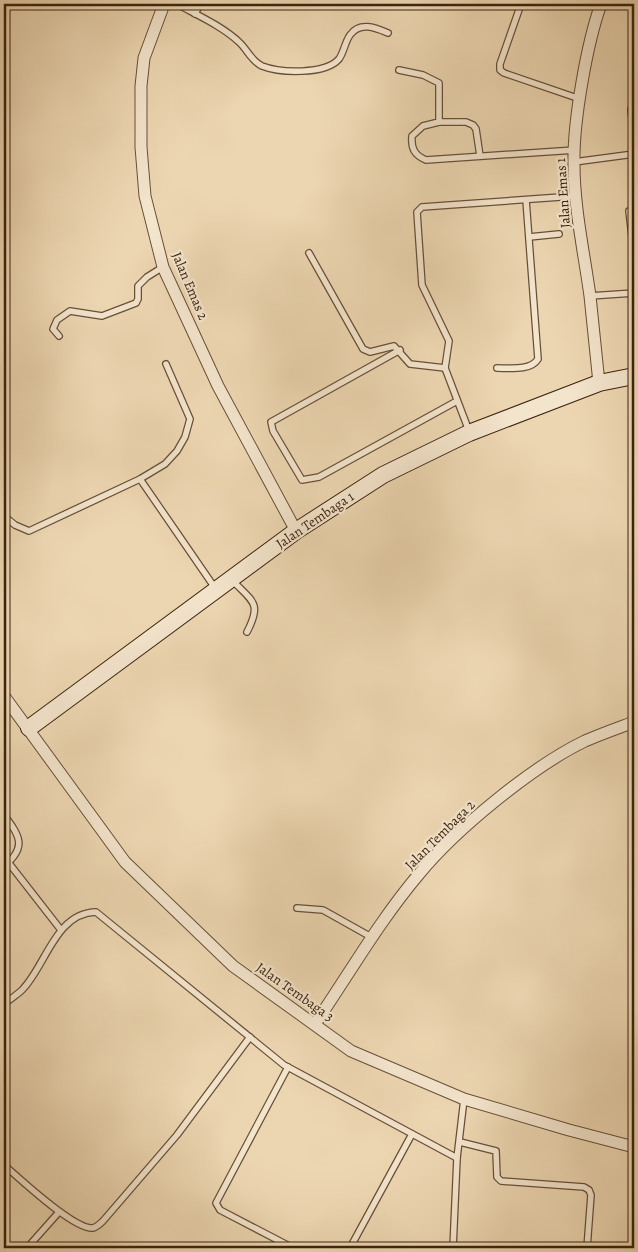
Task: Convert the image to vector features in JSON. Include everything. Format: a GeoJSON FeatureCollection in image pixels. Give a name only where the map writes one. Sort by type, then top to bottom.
{"type":"FeatureCollection","features":[{"type":"Feature","properties":{"kind":"street","name":"Jalan Emas 2"},"geometry":{"type":"LineString","coordinates":[[164,4],[144,58],[141,86],[141,147],[145,196],[163,267],[218,386],[296,531]]}},
{"type":"Feature","properties":{"kind":"street","name":"Jalan Emas 1"},"geometry":{"type":"LineString","coordinates":[[598,383],[590,296],[575,196],[574,156],[580,99],[595,20],[601,4]]}},
{"type":"Feature","properties":{"kind":"street","name":"Jalan Tembaga 1"},"geometry":{"type":"LineString","coordinates":[[29,728],[296,531],[383,475],[469,434],[598,383],[634,376]]}},
{"type":"Feature","properties":{"kind":"street","name":"Jalan Tembaga 3"},"geometry":{"type":"LineString","coordinates":[[4,696],[126,862],[233,966],[351,1051],[464,1099],[634,1147]]}},
{"type":"Feature","properties":{"kind":"street","name":"Jalan Tembaga 2"},"geometry":{"type":"LineString","coordinates":[[315,1024],[372,938],[419,874],[493,804],[538,770],[584,741],[634,722]]}},
{"type":"Feature","properties":{"kind":"lane"},"geometry":{"type":"LineString","coordinates":[[177,4],[239,42],[250,57],[261,66],[288,71],[325,68],[333,64],[340,58],[350,34],[360,28],[372,26],[388,33]]}},
{"type":"Feature","properties":{"kind":"lane"},"geometry":{"type":"LineString","coordinates":[[195,14],[200,4]]}},
{"type":"Feature","properties":{"kind":"lane"},"geometry":{"type":"LineString","coordinates":[[522,4],[500,64],[500,70],[504,74],[580,99]]}},
{"type":"Feature","properties":{"kind":"lane"},"geometry":{"type":"LineString","coordinates":[[399,70],[423,75],[437,81],[439,86],[439,122]]}},
{"type":"Feature","properties":{"kind":"lane"},"geometry":{"type":"LineString","coordinates":[[634,97],[631,110],[634,138]]}},
{"type":"Feature","properties":{"kind":"lane"},"geometry":{"type":"LineString","coordinates":[[480,156],[476,130],[473,125],[466,122],[439,122],[423,126],[416,130],[412,143],[416,154],[426,160],[480,156],[634,154]]}},
{"type":"Feature","properties":{"kind":"lane"},"geometry":{"type":"LineString","coordinates":[[469,434],[445,368],[449,341],[422,285],[417,212],[422,207],[575,196]]}},
{"type":"Feature","properties":{"kind":"lane"},"geometry":{"type":"LineString","coordinates":[[497,368],[521,368],[533,364],[538,359],[526,200]]}},
{"type":"Feature","properties":{"kind":"lane"},"geometry":{"type":"LineString","coordinates":[[629,211],[634,254]]}},
{"type":"Feature","properties":{"kind":"lane"},"geometry":{"type":"LineString","coordinates":[[529,237],[559,234]]}},
{"type":"Feature","properties":{"kind":"lane"},"geometry":{"type":"LineString","coordinates":[[309,253],[364,349],[370,352],[391,345],[400,350],[410,364],[445,368]]}},
{"type":"Feature","properties":{"kind":"lane"},"geometry":{"type":"LineString","coordinates":[[59,336],[53,329],[57,320],[70,311],[102,316],[136,303],[138,299],[138,286],[147,277],[163,267]]}},
{"type":"Feature","properties":{"kind":"lane"},"geometry":{"type":"LineString","coordinates":[[590,296],[634,293]]}},
{"type":"Feature","properties":{"kind":"lane"},"geometry":{"type":"LineString","coordinates":[[400,350],[271,422],[273,431],[302,480],[319,476],[457,401]]}},
{"type":"Feature","properties":{"kind":"lane"},"geometry":{"type":"LineString","coordinates":[[4,516],[16,525],[29,531],[48,524],[140,479],[165,464],[177,451],[190,419],[166,364]]}},
{"type":"Feature","properties":{"kind":"lane"},"geometry":{"type":"LineString","coordinates":[[140,479],[216,590]]}},
{"type":"Feature","properties":{"kind":"lane"},"geometry":{"type":"LineString","coordinates":[[231,579],[255,606],[256,615],[247,632]]}},
{"type":"Feature","properties":{"kind":"lane"},"geometry":{"type":"LineString","coordinates":[[4,814],[15,830],[19,844],[16,855],[6,864],[61,930]]}},
{"type":"Feature","properties":{"kind":"lane"},"geometry":{"type":"LineString","coordinates":[[297,908],[323,910],[372,938]]}},
{"type":"Feature","properties":{"kind":"lane"},"geometry":{"type":"LineString","coordinates":[[4,1004],[23,990],[61,930],[86,912],[96,912],[288,1067],[457,1158]]}},
{"type":"Feature","properties":{"kind":"lane"},"geometry":{"type":"LineString","coordinates":[[4,1165],[59,1212],[90,1228],[103,1221],[176,1135],[250,1036]]}},
{"type":"Feature","properties":{"kind":"lane"},"geometry":{"type":"LineString","coordinates":[[288,1067],[216,1203],[220,1210],[293,1248]]}},
{"type":"Feature","properties":{"kind":"lane"},"geometry":{"type":"LineString","coordinates":[[453,1248],[457,1158],[464,1099]]}},
{"type":"Feature","properties":{"kind":"lane"},"geometry":{"type":"LineString","coordinates":[[350,1248],[412,1134]]}},
{"type":"Feature","properties":{"kind":"lane"},"geometry":{"type":"LineString","coordinates":[[460,1142],[496,1151],[497,1177],[501,1181],[584,1187],[589,1190],[591,1195],[587,1248]]}},
{"type":"Feature","properties":{"kind":"lane"},"geometry":{"type":"LineString","coordinates":[[27,1248],[59,1212]]}}]}
